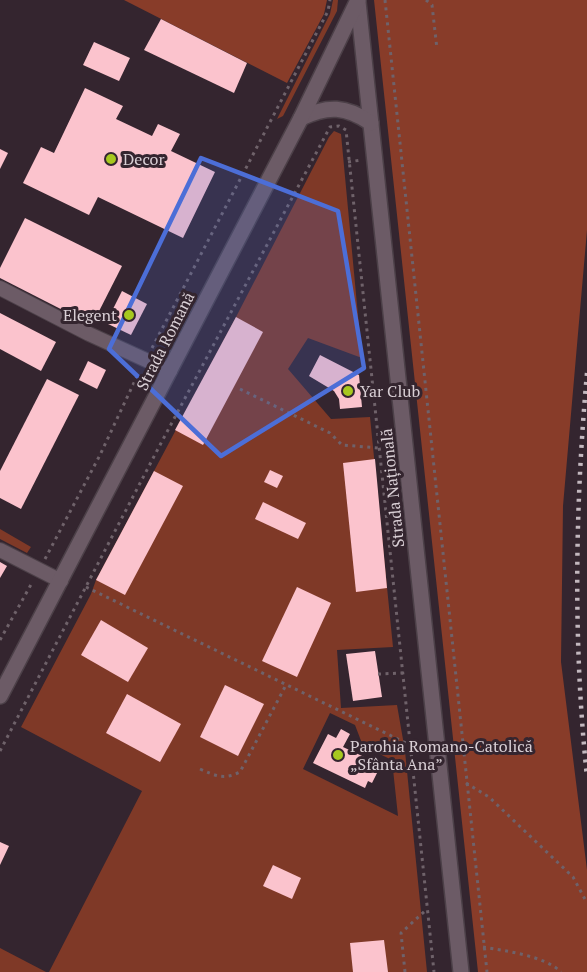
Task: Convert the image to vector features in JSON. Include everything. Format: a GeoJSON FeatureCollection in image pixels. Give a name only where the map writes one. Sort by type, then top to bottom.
{"type":"FeatureCollection","features":[{"type":"Feature","properties":{"kind":"street","name":"Strada Romană"},"geometry":{"type":"LineString","coordinates":[[0,696],[301,118],[358,1]]}},
{"type":"Feature","properties":{"kind":"street","name":"Strada Națională"},"geometry":{"type":"LineString","coordinates":[[358,1],[461,972]]}},
{"type":"Feature","properties":{"kind":"street"},"geometry":{"type":"LineString","coordinates":[[301,118],[322,110],[344,110],[371,123]]}},
{"type":"Feature","properties":{"kind":"street"},"geometry":{"type":"LineString","coordinates":[[0,288],[89,334],[170,371]]}},
{"type":"Feature","properties":{"kind":"street"},"geometry":{"type":"LineString","coordinates":[[0,550],[61,581]]}},
{"type":"Feature","properties":{"kind":"path"},"geometry":{"type":"LineString","coordinates":[[0,640],[100,455],[145,360],[328,11],[330,0]]}},
{"type":"Feature","properties":{"kind":"path"},"geometry":{"type":"LineString","coordinates":[[385,0],[486,972]]}},
{"type":"Feature","properties":{"kind":"path"},"geometry":{"type":"LineString","coordinates":[[426,0],[432,5],[436,49]]}},
{"type":"Feature","properties":{"kind":"path"},"geometry":{"type":"LineString","coordinates":[[0,751],[330,127],[339,126],[345,130],[434,972]]}},
{"type":"Feature","properties":{"kind":"path"},"geometry":{"type":"LineString","coordinates":[[240,389],[330,433],[342,446],[379,448]]}},
{"type":"Feature","properties":{"kind":"path"},"geometry":{"type":"LineString","coordinates":[[86,587],[411,745]]}},
{"type":"Feature","properties":{"kind":"path"},"geometry":{"type":"LineString","coordinates":[[378,674],[403,673]]}},
{"type":"Feature","properties":{"kind":"path"},"geometry":{"type":"LineString","coordinates":[[200,769],[228,778],[240,772],[286,685]]}},
{"type":"Feature","properties":{"kind":"path"},"geometry":{"type":"LineString","coordinates":[[465,783],[489,797],[558,861],[573,877],[587,903]]}},
{"type":"Feature","properties":{"kind":"path"},"geometry":{"type":"LineString","coordinates":[[405,972],[400,933],[428,909]]}},
{"type":"Feature","properties":{"kind":"path"},"geometry":{"type":"LineString","coordinates":[[483,947],[510,951],[554,965],[561,972]]}},
{"type":"Feature","properties":{"kind":"highlighted area"},"geometry":{"type":"Polygon","coordinates":[[[201,158],[338,211],[364,368],[221,456],[109,349],[201,158]]]}},
{"type":"Feature","properties":{"kind":"shaded area"},"geometry":{"type":"Polygon","coordinates":[[[124,0],[327,0],[324,14],[287,83],[124,0]]]}},
{"type":"Feature","properties":{"kind":"shaded area"},"geometry":{"type":"Polygon","coordinates":[[[333,0],[338,0],[337,11],[283,116],[277,119],[330,14],[333,0]]]}},
{"type":"Feature","properties":{"kind":"shaded area"},"geometry":{"type":"Polygon","coordinates":[[[374,0],[587,0],[587,230],[563,506],[561,662],[587,870],[587,972],[478,972],[374,0]]]}},
{"type":"Feature","properties":{"kind":"shaded area"},"geometry":{"type":"Polygon","coordinates":[[[334,131],[341,134],[362,358],[308,338],[288,369],[331,419],[370,417],[393,647],[337,650],[341,708],[397,705],[405,751],[427,972],[49,972],[142,791],[21,727],[334,131]],[[330,713],[303,769],[398,816],[392,760],[363,746],[355,725],[330,713]]]}},
{"type":"Feature","properties":{"kind":"shaded area"},"geometry":{"type":"Polygon","coordinates":[[[0,529],[31,547],[27,553],[0,539],[0,529]]]}},
{"type":"Feature","properties":{"kind":"shaded area"},"geometry":{"type":"Polygon","coordinates":[[[0,948],[46,972],[0,972],[0,948]]]}},
{"type":"Feature","properties":{"kind":"building"},"geometry":{"type":"Polygon","coordinates":[[[161,19],[247,63],[234,93],[144,50],[161,19]]]}},
{"type":"Feature","properties":{"kind":"building"},"geometry":{"type":"Polygon","coordinates":[[[94,42],[130,58],[119,81],[83,65],[94,42]]]}},
{"type":"Feature","properties":{"kind":"building","name":"Decor"},"geometry":{"type":"Polygon","coordinates":[[[85,88],[123,106],[116,119],[152,136],[158,124],[180,134],[171,151],[215,172],[183,238],[98,197],[89,215],[23,183],[41,147],[54,153],[85,88]]]}},
{"type":"Feature","properties":{"kind":"building"},"geometry":{"type":"Polygon","coordinates":[[[0,149],[8,153],[0,169],[0,149]]]}},
{"type":"Feature","properties":{"kind":"building"},"geometry":{"type":"Polygon","coordinates":[[[25,218],[122,266],[92,325],[0,278],[0,268],[25,218]]]}},
{"type":"Feature","properties":{"kind":"building"},"geometry":{"type":"Polygon","coordinates":[[[122,291],[147,304],[131,335],[106,323],[122,291]]]}},
{"type":"Feature","properties":{"kind":"building"},"geometry":{"type":"Polygon","coordinates":[[[0,313],[56,342],[41,371],[0,349],[0,313]]]}},
{"type":"Feature","properties":{"kind":"building"},"geometry":{"type":"Polygon","coordinates":[[[236,317],[263,332],[203,445],[175,430],[236,317]]]}},
{"type":"Feature","properties":{"kind":"building"},"geometry":{"type":"Polygon","coordinates":[[[320,355],[359,375],[362,407],[340,409],[339,399],[334,391],[309,376],[320,355]]]}},
{"type":"Feature","properties":{"kind":"building"},"geometry":{"type":"Polygon","coordinates":[[[88,361],[106,370],[97,389],[79,380],[88,361]]]}},
{"type":"Feature","properties":{"kind":"building"},"geometry":{"type":"Polygon","coordinates":[[[47,379],[79,395],[21,509],[0,498],[0,471],[47,379]]]}},
{"type":"Feature","properties":{"kind":"building"},"geometry":{"type":"Polygon","coordinates":[[[375,459],[387,588],[356,592],[343,463],[375,459]]]}},
{"type":"Feature","properties":{"kind":"building"},"geometry":{"type":"Polygon","coordinates":[[[270,470],[283,476],[277,488],[264,482],[270,470]]]}},
{"type":"Feature","properties":{"kind":"building"},"geometry":{"type":"Polygon","coordinates":[[[154,471],[183,486],[125,595],[96,580],[154,471]]]}},
{"type":"Feature","properties":{"kind":"building"},"geometry":{"type":"Polygon","coordinates":[[[263,502],[306,523],[298,539],[255,519],[263,502]]]}},
{"type":"Feature","properties":{"kind":"building"},"geometry":{"type":"Polygon","coordinates":[[[0,562],[7,566],[0,578],[0,562]]]}},
{"type":"Feature","properties":{"kind":"building"},"geometry":{"type":"Polygon","coordinates":[[[297,587],[331,603],[297,677],[262,661],[297,587]]]}},
{"type":"Feature","properties":{"kind":"building"},"geometry":{"type":"Polygon","coordinates":[[[101,620],[148,648],[128,682],[81,655],[101,620]]]}},
{"type":"Feature","properties":{"kind":"building"},"geometry":{"type":"Polygon","coordinates":[[[375,651],[382,697],[353,701],[346,654],[375,651]]]}},
{"type":"Feature","properties":{"kind":"building"},"geometry":{"type":"Polygon","coordinates":[[[225,685],[264,704],[238,756],[200,737],[225,685]]]}},
{"type":"Feature","properties":{"kind":"building"},"geometry":{"type":"Polygon","coordinates":[[[127,694],[181,724],[160,762],[106,733],[127,694]]]}},
{"type":"Feature","properties":{"kind":"building","name":"Parohia Romano-Catolică „Sfânta Ana”"},"geometry":{"type":"Polygon","coordinates":[[[341,729],[350,734],[343,747],[377,763],[374,769],[378,771],[372,783],[368,781],[365,788],[313,763],[328,734],[336,738],[341,729]]]}},
{"type":"Feature","properties":{"kind":"building"},"geometry":{"type":"Polygon","coordinates":[[[0,842],[9,846],[0,865],[0,842]]]}},
{"type":"Feature","properties":{"kind":"building"},"geometry":{"type":"Polygon","coordinates":[[[273,865],[301,878],[292,899],[263,886],[273,865]]]}},
{"type":"Feature","properties":{"kind":"building"},"geometry":{"type":"Polygon","coordinates":[[[384,940],[388,972],[353,972],[350,943],[384,940]]]}},
{"type":"Feature","properties":{"kind":"railway"},"geometry":{"type":"LineString","coordinates":[[587,373],[580,474],[577,575],[579,676],[587,777]]}},
{"type":"Feature","properties":{"kind":"place","name":"Decor"},"geometry":{"type":"Point","coordinates":[111,159]}},
{"type":"Feature","properties":{"kind":"place","name":"Elegent"},"geometry":{"type":"Point","coordinates":[129,315]}},
{"type":"Feature","properties":{"kind":"place","name":"Yar Club"},"geometry":{"type":"Point","coordinates":[348,391]}},
{"type":"Feature","properties":{"kind":"place","name":"Parohia Romano-Catolică „Sfânta Ana”"},"geometry":{"type":"Point","coordinates":[338,755]}}]}
